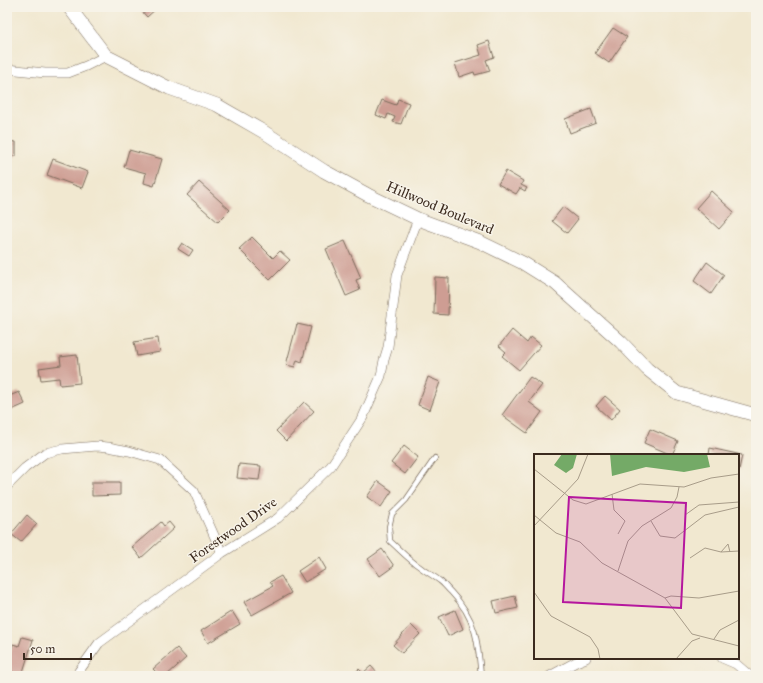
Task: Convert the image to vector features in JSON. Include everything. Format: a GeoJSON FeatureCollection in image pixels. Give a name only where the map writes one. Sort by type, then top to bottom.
{"type":"FeatureCollection","features":[{"type":"Feature","properties":{"kind":"street","name":"Hillwood Boulevard"},"geometry":{"type":"LineString","coordinates":[[69,7],[106,56],[169,88],[229,112],[264,132],[333,176],[368,195],[418,219],[480,242],[523,262],[555,283],[621,342],[647,369],[677,393],[756,415]]}},
{"type":"Feature","properties":{"kind":"street"},"geometry":{"type":"LineString","coordinates":[[7,69],[45,73],[68,73],[106,56]]}},
{"type":"Feature","properties":{"kind":"street","name":"Forestwood Drive"},"geometry":{"type":"LineString","coordinates":[[77,676],[79,670],[99,643],[222,553],[278,518],[331,466],[363,417],[381,376],[388,347],[397,275],[418,219]]}},
{"type":"Feature","properties":{"kind":"street"},"geometry":{"type":"LineString","coordinates":[[7,486],[25,468],[45,453],[62,449],[98,446],[108,447],[129,451],[160,460],[194,490],[222,553]]}},
{"type":"Feature","properties":{"kind":"street"},"geometry":{"type":"LineString","coordinates":[[550,676],[584,659]]}},
{"type":"Feature","properties":{"kind":"street"},"geometry":{"type":"LineString","coordinates":[[724,659],[736,664],[750,676]]}},
{"type":"Feature","properties":{"kind":"lane"},"geometry":{"type":"LineString","coordinates":[[435,458],[406,500],[392,514],[389,527],[390,541],[420,567],[440,580],[455,596],[466,612],[476,635],[481,676]]}},
{"type":"Feature","properties":{"kind":"building"},"geometry":{"type":"Polygon","coordinates":[[[138,7],[158,7],[147,17],[138,7]]]}},
{"type":"Feature","properties":{"kind":"building"},"geometry":{"type":"Polygon","coordinates":[[[613,28],[627,37],[609,63],[595,53],[613,28]]]}},
{"type":"Feature","properties":{"kind":"building"},"geometry":{"type":"Polygon","coordinates":[[[489,41],[494,57],[486,60],[490,71],[475,75],[474,72],[459,77],[455,63],[481,55],[478,45],[489,41]]]}},
{"type":"Feature","properties":{"kind":"building"},"geometry":{"type":"Polygon","coordinates":[[[398,99],[409,103],[401,124],[393,122],[395,117],[388,114],[386,119],[376,115],[382,100],[396,105],[398,99]]]}},
{"type":"Feature","properties":{"kind":"building"},"geometry":{"type":"Polygon","coordinates":[[[591,109],[596,123],[570,133],[565,119],[591,109]]]}},
{"type":"Feature","properties":{"kind":"building"},"geometry":{"type":"Polygon","coordinates":[[[7,141],[16,142],[16,156],[7,156],[7,141]]]}},
{"type":"Feature","properties":{"kind":"building"},"geometry":{"type":"Polygon","coordinates":[[[129,150],[162,159],[154,186],[144,183],[146,173],[124,167],[129,150]]]}},
{"type":"Feature","properties":{"kind":"building"},"geometry":{"type":"Polygon","coordinates":[[[53,159],[88,172],[82,188],[47,175],[53,159]]]}},
{"type":"Feature","properties":{"kind":"building"},"geometry":{"type":"Polygon","coordinates":[[[506,171],[523,181],[521,185],[527,188],[525,191],[520,188],[516,194],[498,184],[506,171]]]}},
{"type":"Feature","properties":{"kind":"building"},"geometry":{"type":"Polygon","coordinates":[[[199,182],[230,210],[218,222],[187,195],[199,182]]]}},
{"type":"Feature","properties":{"kind":"building"},"geometry":{"type":"Polygon","coordinates":[[[711,191],[734,212],[719,229],[696,208],[711,191]]]}},
{"type":"Feature","properties":{"kind":"building"},"geometry":{"type":"Polygon","coordinates":[[[563,207],[578,219],[567,233],[552,221],[563,207]]]}},
{"type":"Feature","properties":{"kind":"building"},"geometry":{"type":"Polygon","coordinates":[[[252,237],[273,258],[280,251],[290,260],[270,280],[239,249],[252,237]]]}},
{"type":"Feature","properties":{"kind":"building"},"geometry":{"type":"Polygon","coordinates":[[[345,241],[361,278],[356,280],[360,290],[346,296],[326,249],[345,241]]]}},
{"type":"Feature","properties":{"kind":"building"},"geometry":{"type":"Polygon","coordinates":[[[182,243],[193,250],[189,256],[178,249],[182,243]]]}},
{"type":"Feature","properties":{"kind":"building"},"geometry":{"type":"Polygon","coordinates":[[[707,262],[724,275],[711,294],[694,281],[707,262]]]}},
{"type":"Feature","properties":{"kind":"building"},"geometry":{"type":"Polygon","coordinates":[[[435,277],[449,278],[448,315],[434,314],[435,277]]]}},
{"type":"Feature","properties":{"kind":"building"},"geometry":{"type":"Polygon","coordinates":[[[297,324],[311,327],[302,362],[297,360],[295,367],[286,365],[297,324]]]}},
{"type":"Feature","properties":{"kind":"building"},"geometry":{"type":"Polygon","coordinates":[[[512,330],[527,343],[531,337],[541,345],[519,370],[502,356],[506,352],[499,346],[512,330]]]}},
{"type":"Feature","properties":{"kind":"building"},"geometry":{"type":"Polygon","coordinates":[[[158,338],[160,352],[137,356],[134,342],[158,338]]]}},
{"type":"Feature","properties":{"kind":"building"},"geometry":{"type":"Polygon","coordinates":[[[77,355],[80,383],[60,385],[59,378],[41,380],[39,368],[61,365],[60,357],[77,355]]]}},
{"type":"Feature","properties":{"kind":"building"},"geometry":{"type":"Polygon","coordinates":[[[428,377],[440,382],[430,410],[418,405],[428,377]]]}},
{"type":"Feature","properties":{"kind":"building"},"geometry":{"type":"Polygon","coordinates":[[[530,377],[542,385],[529,402],[542,412],[527,433],[502,415],[530,377]]]}},
{"type":"Feature","properties":{"kind":"building"},"geometry":{"type":"Polygon","coordinates":[[[19,392],[25,404],[7,412],[7,397],[19,392]]]}},
{"type":"Feature","properties":{"kind":"building"},"geometry":{"type":"Polygon","coordinates":[[[605,396],[620,409],[611,420],[596,406],[605,396]]]}},
{"type":"Feature","properties":{"kind":"building"},"geometry":{"type":"Polygon","coordinates":[[[304,402],[314,411],[286,441],[276,431],[304,402]]]}},
{"type":"Feature","properties":{"kind":"building"},"geometry":{"type":"Polygon","coordinates":[[[650,429],[678,441],[672,454],[644,443],[650,429]]]}},
{"type":"Feature","properties":{"kind":"building"},"geometry":{"type":"Polygon","coordinates":[[[404,446],[418,457],[405,474],[391,463],[404,446]]]}},
{"type":"Feature","properties":{"kind":"building"},"geometry":{"type":"Polygon","coordinates":[[[710,448],[737,454],[709,454],[710,448]]]}},
{"type":"Feature","properties":{"kind":"building"},"geometry":{"type":"Polygon","coordinates":[[[739,454],[742,455],[739,470],[739,454]]]}},
{"type":"Feature","properties":{"kind":"building"},"geometry":{"type":"Polygon","coordinates":[[[239,464],[261,466],[259,480],[237,478],[239,464]]]}},
{"type":"Feature","properties":{"kind":"building"},"geometry":{"type":"Polygon","coordinates":[[[378,481],[392,491],[381,507],[367,497],[378,481]]]}},
{"type":"Feature","properties":{"kind":"building"},"geometry":{"type":"Polygon","coordinates":[[[92,482],[120,482],[120,495],[92,496],[92,482]]]}},
{"type":"Feature","properties":{"kind":"building"},"geometry":{"type":"Polygon","coordinates":[[[27,515],[37,524],[21,542],[11,534],[27,515]]]}},
{"type":"Feature","properties":{"kind":"building"},"geometry":{"type":"Polygon","coordinates":[[[161,522],[164,526],[169,522],[174,528],[141,558],[132,547],[161,522]]]}},
{"type":"Feature","properties":{"kind":"building"},"geometry":{"type":"Polygon","coordinates":[[[382,549],[394,566],[380,576],[368,559],[382,549]]]}},
{"type":"Feature","properties":{"kind":"building"},"geometry":{"type":"Polygon","coordinates":[[[319,557],[326,569],[305,582],[298,571],[319,557]]]}},
{"type":"Feature","properties":{"kind":"building"},"geometry":{"type":"Polygon","coordinates":[[[281,576],[291,593],[252,615],[244,602],[273,586],[270,582],[281,576]]]}},
{"type":"Feature","properties":{"kind":"building"},"geometry":{"type":"Polygon","coordinates":[[[515,596],[518,608],[496,613],[493,601],[515,596]]]}},
{"type":"Feature","properties":{"kind":"building"},"geometry":{"type":"Polygon","coordinates":[[[455,610],[463,629],[448,636],[439,617],[455,610]]]}},
{"type":"Feature","properties":{"kind":"building"},"geometry":{"type":"Polygon","coordinates":[[[232,611],[240,624],[208,643],[201,631],[232,611]]]}},
{"type":"Feature","properties":{"kind":"building"},"geometry":{"type":"Polygon","coordinates":[[[411,625],[420,634],[402,653],[393,645],[411,625]]]}},
{"type":"Feature","properties":{"kind":"building"},"geometry":{"type":"Polygon","coordinates":[[[22,637],[33,640],[22,675],[7,670],[7,664],[13,644],[19,646],[22,637]]]}},
{"type":"Feature","properties":{"kind":"building"},"geometry":{"type":"Polygon","coordinates":[[[177,648],[186,658],[166,676],[160,676],[153,669],[177,648]]]}},
{"type":"Feature","properties":{"kind":"building"},"geometry":{"type":"Polygon","coordinates":[[[371,666],[378,674],[376,676],[351,676],[359,669],[363,673],[371,666]]]}}]}
